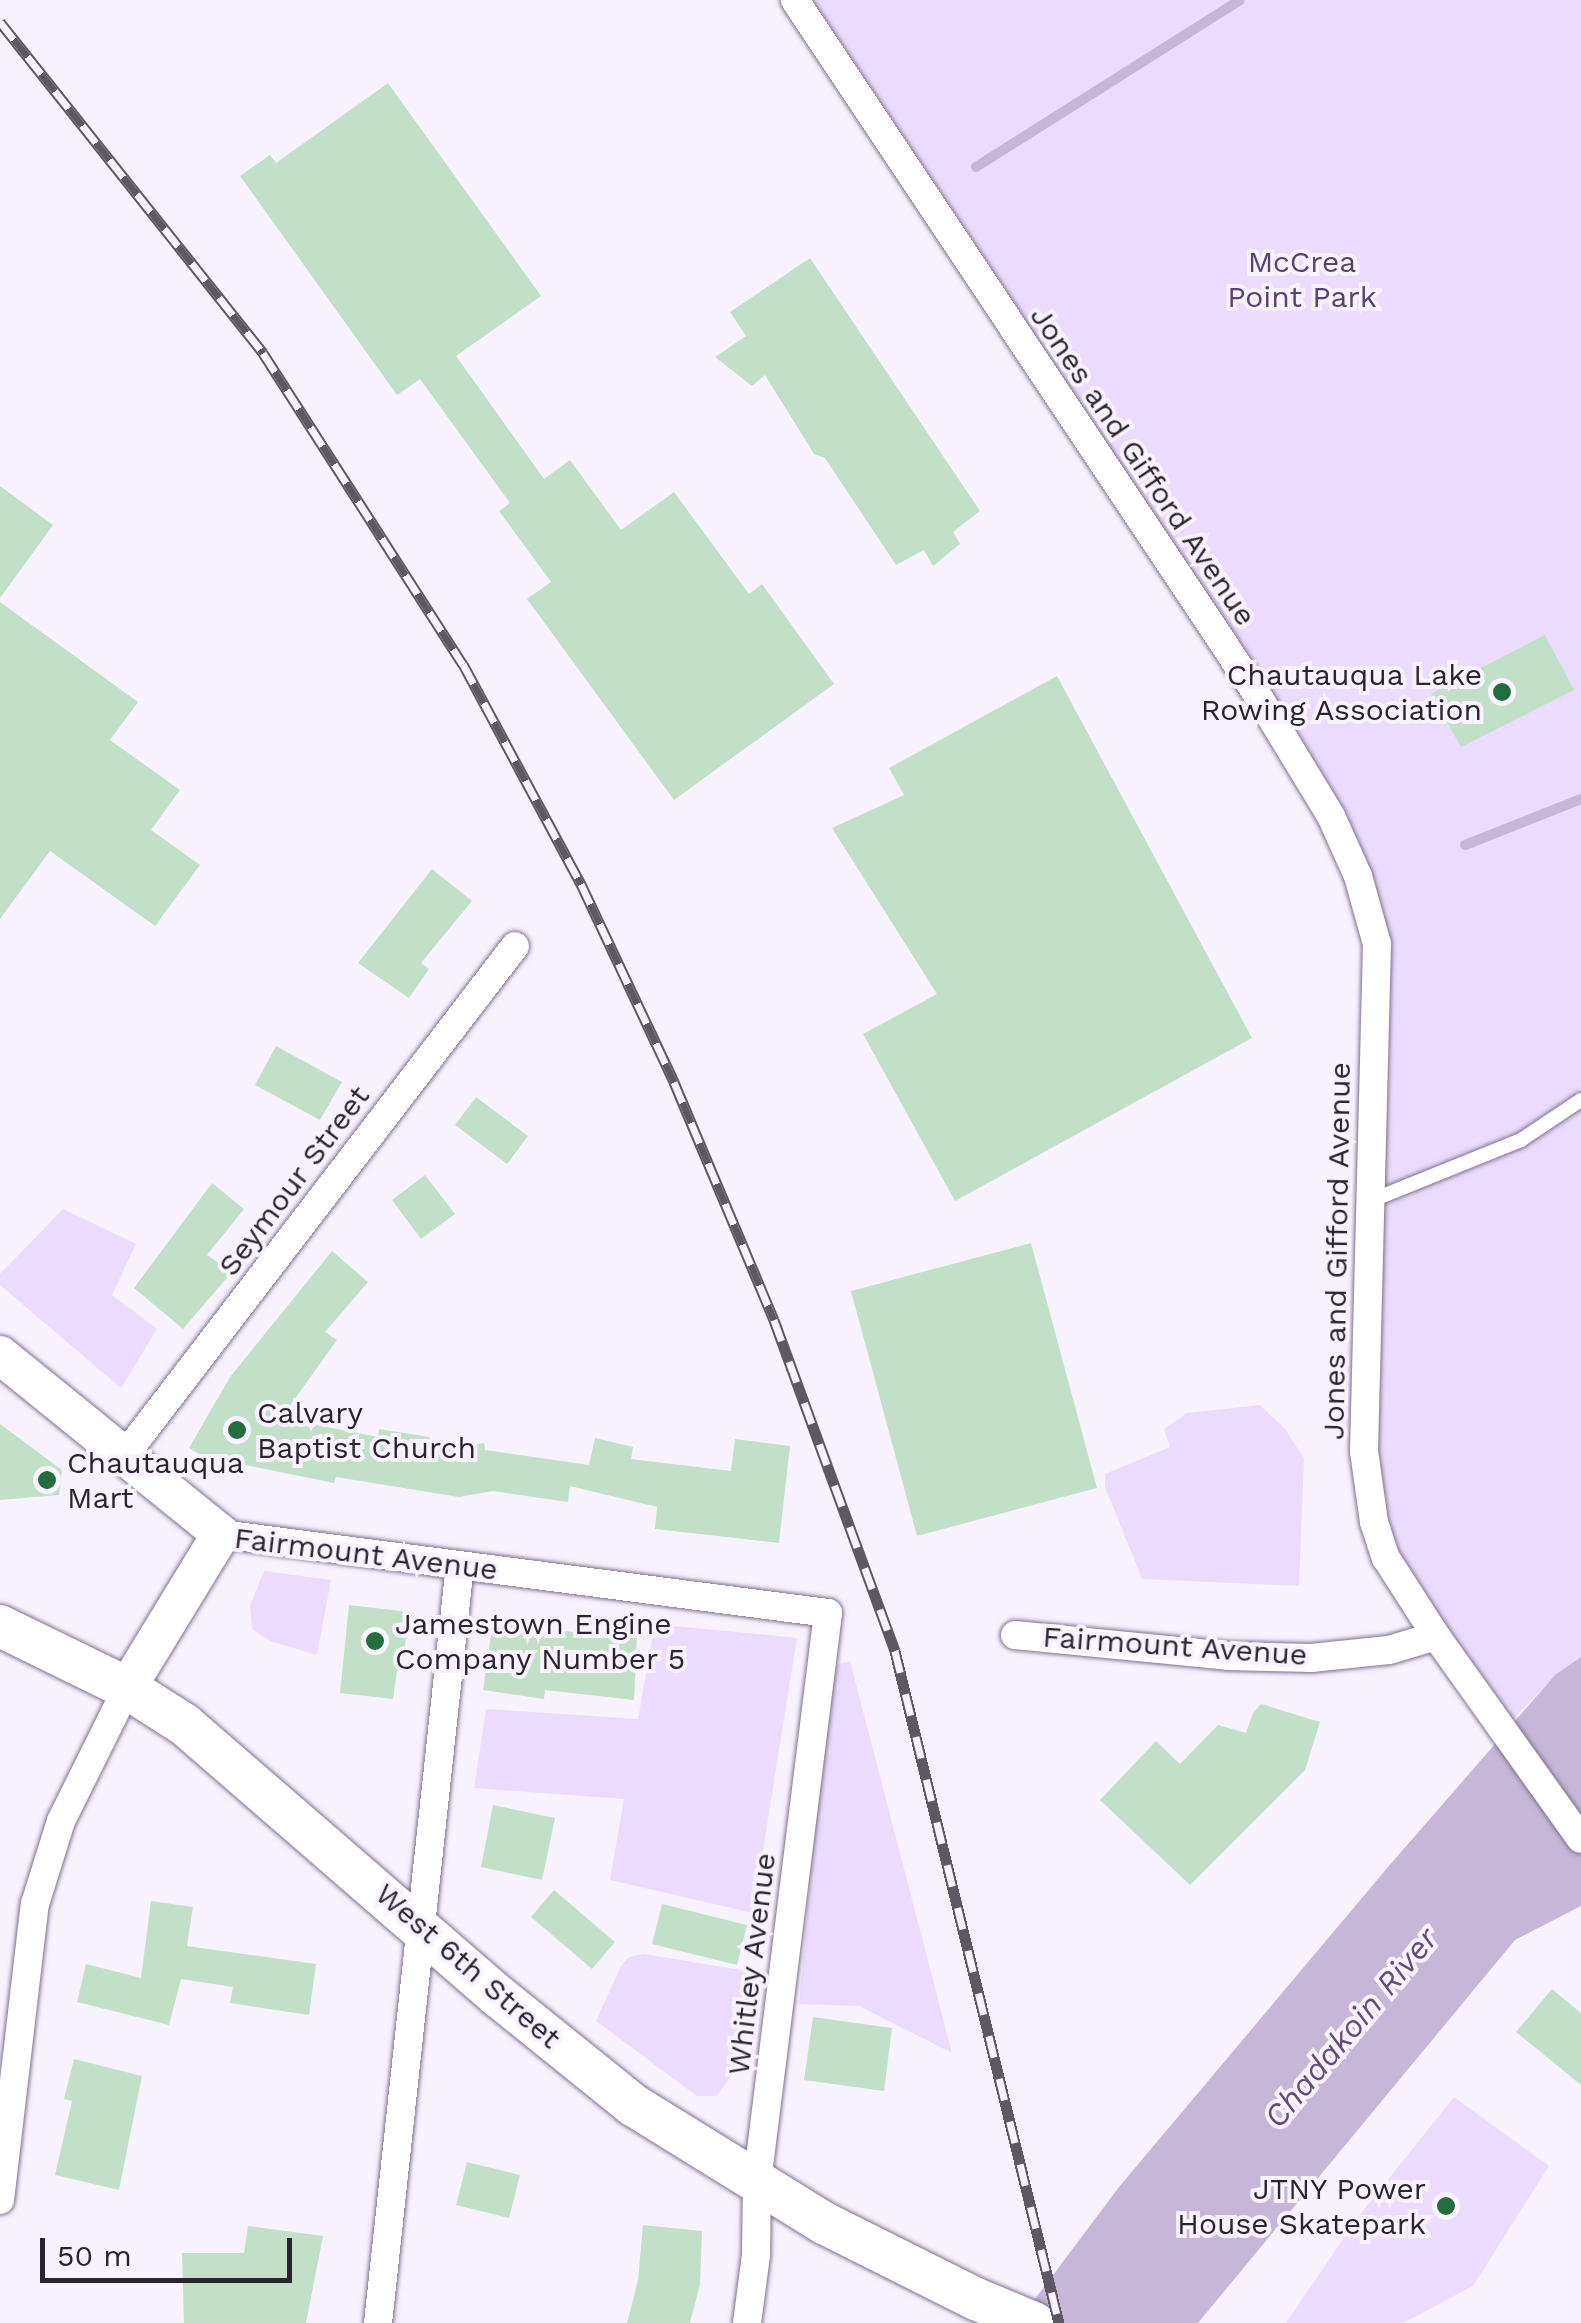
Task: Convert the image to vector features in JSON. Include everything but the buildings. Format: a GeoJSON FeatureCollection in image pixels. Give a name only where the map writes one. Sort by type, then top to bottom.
{"type":"FeatureCollection","features":[{"type":"Feature","properties":{"kind":"main road"},"geometry":{"type":"LineString","coordinates":[[0,1626],[128,1688]]}},
{"type":"Feature","properties":{"kind":"main road","name":"West 6th Street"},"geometry":{"type":"LineString","coordinates":[[128,1688],[224,1756],[498,1996],[632,2105],[824,2223],[976,2299],[1034,2323]]}},
{"type":"Feature","properties":{"kind":"street","name":"Jones and Gifford Avenue"},"geometry":{"type":"LineString","coordinates":[[794,0],[1255,691],[1332,816],[1358,876],[1378,944],[1364,1451],[1386,1558],[1436,1636]]}},
{"type":"Feature","properties":{"kind":"street","name":"Seymour Street"},"geometry":{"type":"LineString","coordinates":[[125,1456],[515,946]]}},
{"type":"Feature","properties":{"kind":"street"},"geometry":{"type":"LineString","coordinates":[[0,1355],[221,1534]]}},
{"type":"Feature","properties":{"kind":"street","name":"Fairmount Avenue"},"geometry":{"type":"LineString","coordinates":[[128,1688],[221,1534],[828,1613]]}},
{"type":"Feature","properties":{"kind":"street"},"geometry":{"type":"LineString","coordinates":[[378,2323],[460,1565]]}},
{"type":"Feature","properties":{"kind":"street","name":"Whitley Avenue"},"geometry":{"type":"LineString","coordinates":[[747,2323],[756,2255],[757,2182],[828,1613]]}},
{"type":"Feature","properties":{"kind":"street","name":"Fairmount Avenue"},"geometry":{"type":"LineString","coordinates":[[1015,1635],[1228,1656],[1311,1658],[1389,1650],[1436,1636]]}},
{"type":"Feature","properties":{"kind":"street"},"geometry":{"type":"LineString","coordinates":[[1436,1636],[1581,1840]]}},
{"type":"Feature","properties":{"kind":"street"},"geometry":{"type":"LineString","coordinates":[[0,2200],[35,1904],[60,1822],[128,1688]]}},
{"type":"Feature","properties":{"kind":"lane"},"geometry":{"type":"LineString","coordinates":[[1370,1202],[1521,1140],[1581,1100]]}},
{"type":"Feature","properties":{"kind":"green space","name":"McCrea Point Park"},"geometry":{"type":"Polygon","coordinates":[[[791,0],[1581,0],[1581,1657],[1555,1675],[1502,1731],[1386,1558],[1364,1451],[1377,944],[1358,877],[791,0]]]}},
{"type":"Feature","properties":{"kind":"green space"},"geometry":{"type":"Polygon","coordinates":[[[63,1209],[136,1244],[112,1295],[157,1329],[121,1388],[0,1285],[0,1274],[63,1209]]]}},
{"type":"Feature","properties":{"kind":"green space"},"geometry":{"type":"Polygon","coordinates":[[[1260,1405],[1285,1429],[1304,1458],[1299,1586],[1142,1579],[1105,1487],[1105,1474],[1170,1447],[1164,1429],[1187,1413],[1260,1405]]]}},
{"type":"Feature","properties":{"kind":"green space"},"geometry":{"type":"Polygon","coordinates":[[[264,1571],[331,1580],[317,1655],[270,1641],[252,1629],[250,1606],[264,1571]]]}},
{"type":"Feature","properties":{"kind":"green space"},"geometry":{"type":"Polygon","coordinates":[[[655,1624],[797,1638],[753,1913],[610,1880],[624,1799],[474,1788],[486,1709],[638,1719],[655,1624]]]}},
{"type":"Feature","properties":{"kind":"green space"},"geometry":{"type":"Polygon","coordinates":[[[850,1661],[952,2053],[859,2006],[799,2004],[829,1667],[850,1661]]]}},
{"type":"Feature","properties":{"kind":"green space"},"geometry":{"type":"Polygon","coordinates":[[[644,1954],[747,1971],[732,2074],[717,2096],[697,2096],[596,2021],[621,1966],[629,1957],[644,1954]]]}},
{"type":"Feature","properties":{"kind":"green space","name":"JTNY Power House Skatepark"},"geometry":{"type":"Polygon","coordinates":[[[1454,2097],[1549,2166],[1473,2286],[1403,2323],[1286,2323],[1358,2217],[1454,2097]]]}},
{"type":"Feature","properties":{"kind":"water","name":"Chadakoin River"},"geometry":{"type":"Polygon","coordinates":[[[1581,1657],[1581,1906],[1515,1940],[1198,2323],[1017,2323],[1119,2187],[1388,1867],[1555,1675],[1581,1657]]]}},
{"type":"Feature","properties":{"kind":"waterway"},"geometry":{"type":"LineString","coordinates":[[976,167],[1240,0]]}},
{"type":"Feature","properties":{"kind":"waterway"},"geometry":{"type":"LineString","coordinates":[[1465,845],[1581,799]]}},
{"type":"Feature","properties":{"kind":"railway"},"geometry":{"type":"LineString","coordinates":[[0,22],[263,353],[463,664],[581,884],[674,1082],[774,1320],[895,1651],[1059,2323]]}},
{"type":"Feature","properties":{"kind":"place","name":"Chautauqua Lake Rowing Association"},"geometry":{"type":"Point","coordinates":[1502,692]}},
{"type":"Feature","properties":{"kind":"place","name":"Calvary Baptist Church"},"geometry":{"type":"Point","coordinates":[237,1430]}},
{"type":"Feature","properties":{"kind":"place","name":"Chautauqua Mart"},"geometry":{"type":"Point","coordinates":[47,1480]}},
{"type":"Feature","properties":{"kind":"place","name":"Jamestown Engine Company Number 5"},"geometry":{"type":"Point","coordinates":[375,1641]}},
{"type":"Feature","properties":{"kind":"place","name":"JTNY Power House Skatepark"},"geometry":{"type":"Point","coordinates":[1446,2206]}}]}
